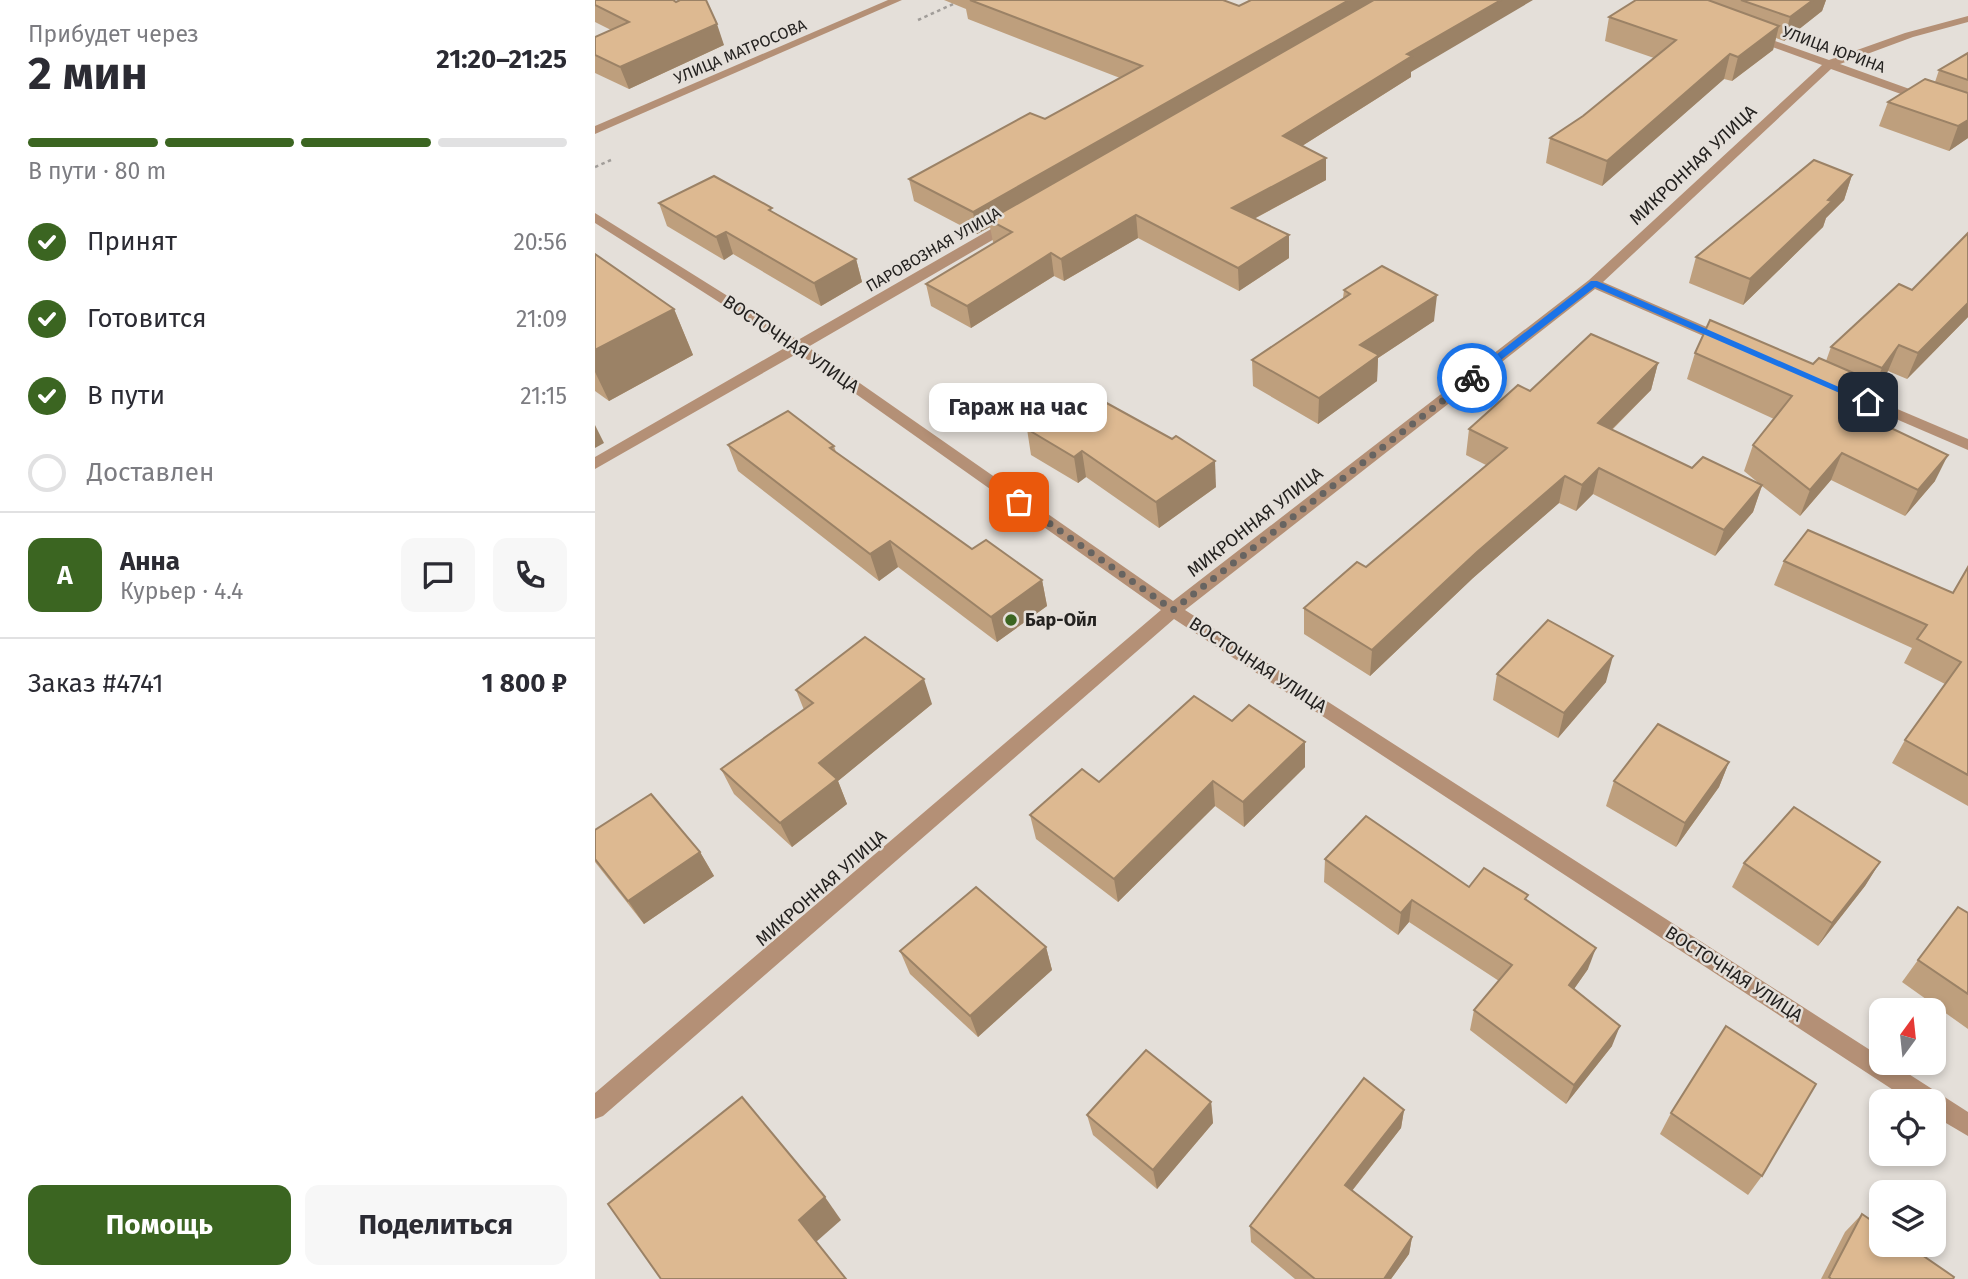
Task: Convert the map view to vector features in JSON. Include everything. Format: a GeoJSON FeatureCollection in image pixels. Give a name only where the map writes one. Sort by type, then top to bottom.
{"type":"FeatureCollection","features":[{"type":"Feature","properties":{"kind":"street","name":"УЛИЦА МАТРОСОВА"},"geometry":{"type":"LineString","coordinates":[[595,131],[897,0]]}},
{"type":"Feature","properties":{"kind":"street","name":"МИКРОННАЯ УЛИЦА"},"geometry":{"type":"LineString","coordinates":[[595,1108],[1173,610],[1594,283],[1830,64],[1909,35],[1968,19]]}},
{"type":"Feature","properties":{"kind":"street","name":"УЛИЦА ЮРИНА"},"geometry":{"type":"LineString","coordinates":[[1740,32],[1968,114]]}},
{"type":"Feature","properties":{"kind":"street","name":"ПАРОВОЗНАЯ УЛИЦА"},"geometry":{"type":"LineString","coordinates":[[595,464],[1027,215]]}},
{"type":"Feature","properties":{"kind":"street","name":"ВОСТОЧНАЯ УЛИЦА"},"geometry":{"type":"LineString","coordinates":[[595,217],[799,347],[1173,610],[1912,1089]]}},
{"type":"Feature","properties":{"kind":"street"},"geometry":{"type":"LineString","coordinates":[[1594,283],[1743,348]]}},
{"type":"Feature","properties":{"kind":"street"},"geometry":{"type":"LineString","coordinates":[[1831,386],[1968,445]]}},
{"type":"Feature","properties":{"kind":"street","name":"ВОСТОЧНАЯ УЛИЦА"},"geometry":{"type":"LineString","coordinates":[[1946,1111],[1968,1125]]}},
{"type":"Feature","properties":{"kind":"building"},"geometry":{"type":"Polygon","coordinates":[[[595,0],[706,0],[717,24],[620,67],[595,55],[595,37],[629,22],[595,5],[595,0]]]}},
{"type":"Feature","properties":{"kind":"building"},"geometry":{"type":"Polygon","coordinates":[[[970,0],[1223,0],[1239,6],[1251,0],[1349,0],[973,212],[909,179],[1030,113],[1045,119],[1142,66],[970,0]]]}},
{"type":"Feature","properties":{"kind":"building"},"geometry":{"type":"Polygon","coordinates":[[[1374,0],[1501,0],[1407,54],[1412,56],[1283,136],[1326,158],[1232,208],[1289,235],[1238,268],[1136,215],[1061,259],[1051,253],[967,306],[926,284],[1012,232],[989,220],[1374,0]]]}},
{"type":"Feature","properties":{"kind":"building"},"geometry":{"type":"Polygon","coordinates":[[[1636,0],[1708,0],[1779,26],[1738,57],[1730,54],[1607,161],[1550,138],[1583,116],[1676,40],[1609,17],[1636,0]]]}},
{"type":"Feature","properties":{"kind":"building"},"geometry":{"type":"Polygon","coordinates":[[[1741,0],[1813,0],[1790,17],[1741,0]]]}},
{"type":"Feature","properties":{"kind":"building"},"geometry":{"type":"Polygon","coordinates":[[[1968,53],[1968,80],[1939,70],[1968,53]]]}},
{"type":"Feature","properties":{"kind":"building"},"geometry":{"type":"Polygon","coordinates":[[[1925,79],[1968,93],[1968,120],[1958,126],[1888,102],[1925,79]]]}},
{"type":"Feature","properties":{"kind":"building"},"geometry":{"type":"Polygon","coordinates":[[[1814,160],[1852,175],[1828,200],[1832,201],[1750,279],[1696,257],[1814,160]]]}},
{"type":"Feature","properties":{"kind":"building"},"geometry":{"type":"Polygon","coordinates":[[[714,176],[856,259],[814,283],[726,232],[716,237],[659,203],[714,176]]]}},
{"type":"Feature","properties":{"kind":"building"},"geometry":{"type":"Polygon","coordinates":[[[1968,233],[1968,303],[1918,353],[1899,345],[1882,368],[1831,347],[1899,284],[1912,290],[1968,233]]]}},
{"type":"Feature","properties":{"kind":"building"},"geometry":{"type":"Polygon","coordinates":[[[595,254],[674,309],[595,350],[595,254]]]}},
{"type":"Feature","properties":{"kind":"building"},"geometry":{"type":"Polygon","coordinates":[[[1382,266],[1437,295],[1360,345],[1379,355],[1319,398],[1252,360],[1350,294],[1344,290],[1382,266]]]}},
{"type":"Feature","properties":{"kind":"building"},"geometry":{"type":"Polygon","coordinates":[[[1710,320],[1813,364],[1819,358],[1872,381],[1851,409],[1948,455],[1918,490],[1842,453],[1810,490],[1753,445],[1792,396],[1695,353],[1710,320]]]}},
{"type":"Feature","properties":{"kind":"building"},"geometry":{"type":"Polygon","coordinates":[[[1591,334],[1658,363],[1598,423],[1692,468],[1703,457],[1762,485],[1724,530],[1599,468],[1582,485],[1565,476],[1477,552],[1372,650],[1304,608],[1357,562],[1366,567],[1507,448],[1469,429],[1518,385],[1530,391],[1591,334]]]}},
{"type":"Feature","properties":{"kind":"building"},"geometry":{"type":"Polygon","coordinates":[[[1083,390],[1172,439],[1176,436],[1215,461],[1156,502],[1082,451],[1074,457],[1027,429],[1083,390]]]}},
{"type":"Feature","properties":{"kind":"building"},"geometry":{"type":"Polygon","coordinates":[[[788,411],[834,446],[830,448],[972,549],[986,540],[1042,580],[991,617],[890,541],[870,554],[728,445],[788,411]]]}},
{"type":"Feature","properties":{"kind":"building"},"geometry":{"type":"Polygon","coordinates":[[[1808,530],[1953,593],[1968,567],[1968,775],[1905,740],[1961,662],[1917,639],[1927,625],[1784,561],[1808,530]]]}},
{"type":"Feature","properties":{"kind":"building"},"geometry":{"type":"Polygon","coordinates":[[[1548,620],[1613,656],[1564,713],[1497,674],[1548,620]]]}},
{"type":"Feature","properties":{"kind":"building"},"geometry":{"type":"Polygon","coordinates":[[[865,637],[924,679],[819,763],[837,779],[780,823],[721,769],[813,703],[796,690],[865,637]]]}},
{"type":"Feature","properties":{"kind":"building"},"geometry":{"type":"Polygon","coordinates":[[[1194,696],[1232,721],[1249,705],[1305,742],[1243,802],[1213,781],[1114,879],[1030,815],[1082,769],[1099,782],[1194,696]]]}},
{"type":"Feature","properties":{"kind":"building"},"geometry":{"type":"Polygon","coordinates":[[[1658,724],[1729,762],[1685,823],[1614,781],[1658,724]]]}},
{"type":"Feature","properties":{"kind":"building"},"geometry":{"type":"Polygon","coordinates":[[[651,794],[700,852],[628,901],[595,859],[595,830],[651,794]]]}},
{"type":"Feature","properties":{"kind":"building"},"geometry":{"type":"Polygon","coordinates":[[[1794,807],[1880,862],[1832,923],[1744,863],[1794,807]]]}},
{"type":"Feature","properties":{"kind":"building"},"geometry":{"type":"Polygon","coordinates":[[[1366,816],[1469,887],[1484,868],[1528,895],[1525,899],[1596,948],[1569,985],[1620,1026],[1574,1085],[1474,1010],[1512,965],[1412,900],[1401,913],[1325,859],[1366,816]]]}},
{"type":"Feature","properties":{"kind":"building"},"geometry":{"type":"Polygon","coordinates":[[[976,887],[1046,947],[970,1016],[900,951],[976,887]]]}},
{"type":"Feature","properties":{"kind":"building"},"geometry":{"type":"Polygon","coordinates":[[[1958,907],[1968,913],[1968,994],[1918,960],[1958,907]]]}},
{"type":"Feature","properties":{"kind":"building"},"geometry":{"type":"Polygon","coordinates":[[[1726,1026],[1816,1084],[1762,1176],[1671,1113],[1726,1026]]]}},
{"type":"Feature","properties":{"kind":"building"},"geometry":{"type":"Polygon","coordinates":[[[1146,1050],[1211,1102],[1153,1170],[1087,1115],[1146,1050]]]}},
{"type":"Feature","properties":{"kind":"building"},"geometry":{"type":"Polygon","coordinates":[[[1364,1078],[1404,1110],[1345,1185],[1412,1237],[1384,1279],[1315,1279],[1250,1226],[1364,1078]]]}},
{"type":"Feature","properties":{"kind":"building"},"geometry":{"type":"Polygon","coordinates":[[[742,1097],[825,1197],[799,1220],[846,1279],[661,1279],[608,1204],[742,1097]]]}},
{"type":"Feature","properties":{"kind":"building"},"geometry":{"type":"Polygon","coordinates":[[[1862,1214],[1869,1219],[1869,1257],[1925,1257],[1954,1277],[1831,1279],[1829,1277],[1862,1214]]]}},
{"type":"Feature","properties":{"kind":"way so far"},"geometry":{"type":"LineString","coordinates":[[1019,502],[1173,610],[1472,378]]}},
{"type":"Feature","properties":{"kind":"place","name":"Гараж на час"},"geometry":{"type":"Point","coordinates":[1019,502]}},
{"type":"Feature","properties":{"kind":"place","name":"Бар-Ойл"},"geometry":{"type":"Point","coordinates":[1011,620]}},
{"type":"Feature","properties":{"kind":"route"},"geometry":{"type":"LineString","coordinates":[[1472,378],[1594,283],[1868,402]]}}]}
